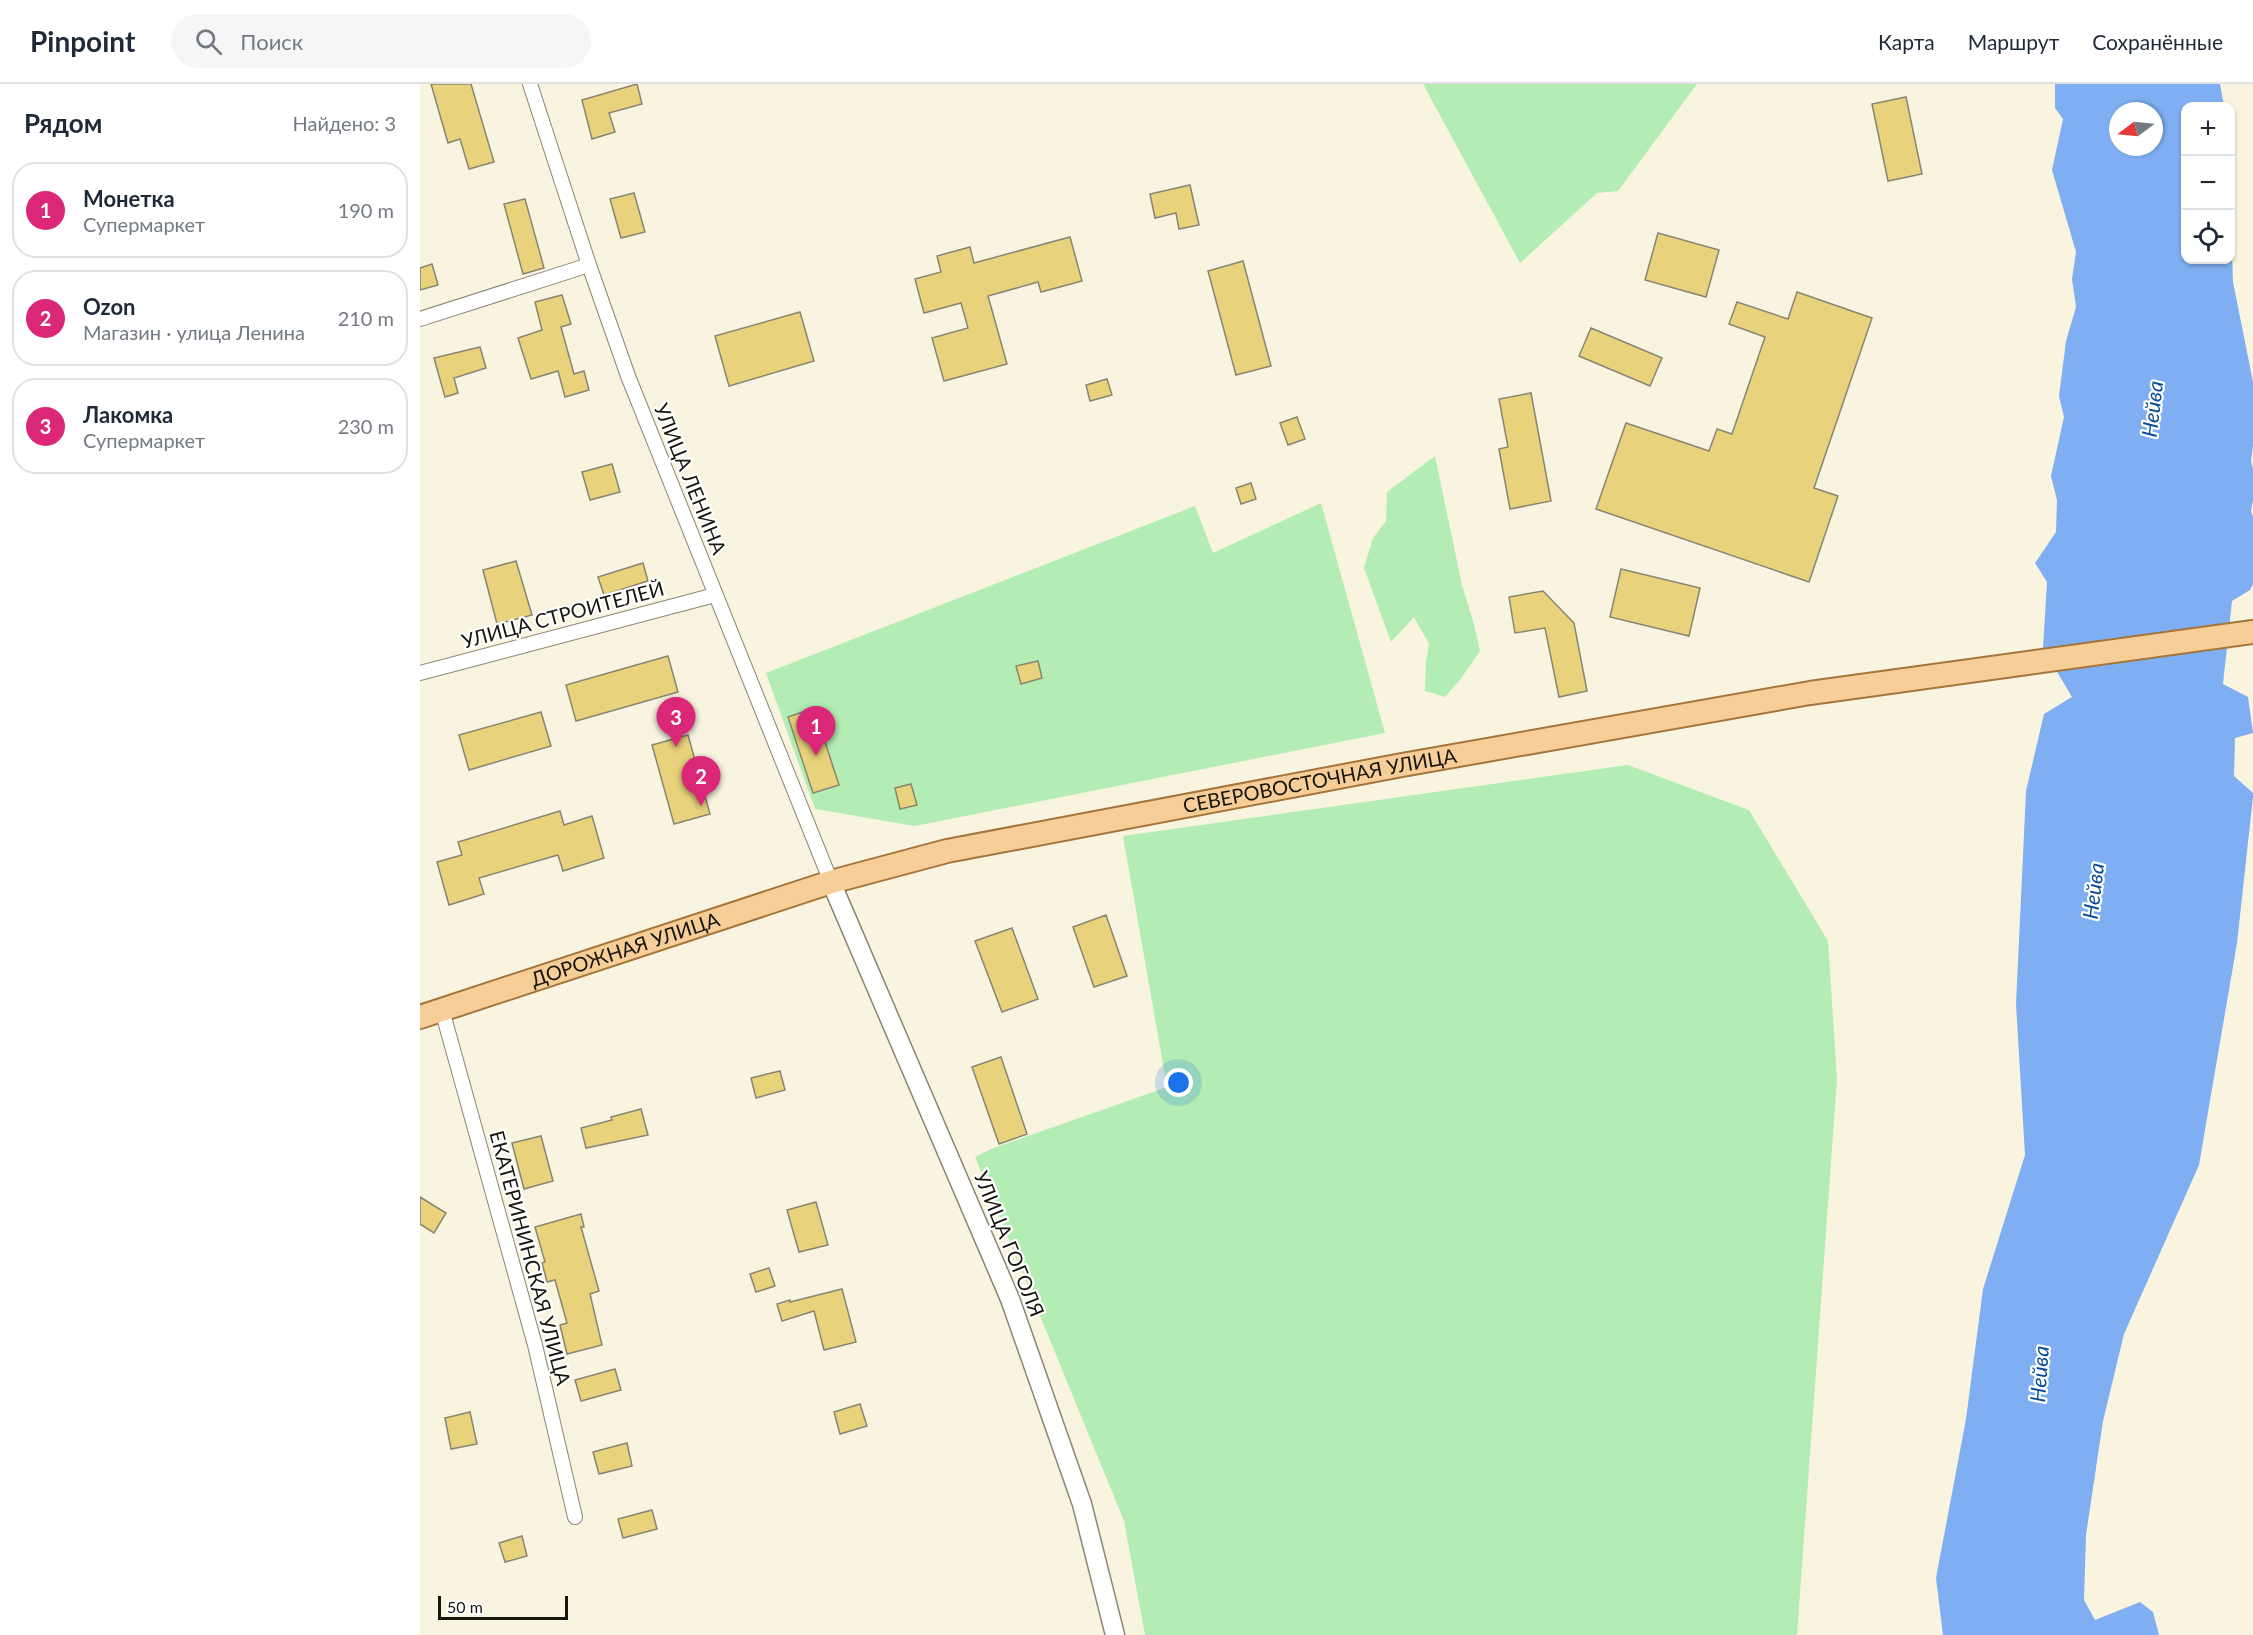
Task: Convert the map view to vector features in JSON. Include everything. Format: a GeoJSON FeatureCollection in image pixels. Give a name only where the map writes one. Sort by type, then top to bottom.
{"type":"FeatureCollection","features":[{"type":"Feature","properties":{"kind":"main road","name":"СЕВЕРОВОСТОЧНАЯ УЛИЦА"},"geometry":{"type":"LineString","coordinates":[[831,882],[919,858],[982,845],[1390,767],[1810,693],[2253,632]]}},
{"type":"Feature","properties":{"kind":"main road","name":"ДОРОЖНАЯ УЛИЦА"},"geometry":{"type":"LineString","coordinates":[[420,1017],[831,882]]}},
{"type":"Feature","properties":{"kind":"street","name":"УЛИЦА ЛЕНИНА"},"geometry":{"type":"LineString","coordinates":[[530,84],[628,376],[831,882]]}},
{"type":"Feature","properties":{"kind":"street"},"geometry":{"type":"LineString","coordinates":[[420,319],[589,265]]}},
{"type":"Feature","properties":{"kind":"street","name":"УЛИЦА СТРОИТЕЛЕЙ"},"geometry":{"type":"LineString","coordinates":[[420,673],[715,595]]}},
{"type":"Feature","properties":{"kind":"street","name":"УЛИЦА ГОГОЛЯ"},"geometry":{"type":"LineString","coordinates":[[831,882],[1010,1299],[1082,1504],[1115,1635]]}},
{"type":"Feature","properties":{"kind":"street","name":"ЕКАТЕРИНИНСКАЯ УЛИЦА"},"geometry":{"type":"LineString","coordinates":[[442,1010],[535,1345],[575,1517]]}},
{"type":"Feature","properties":{"kind":"green space"},"geometry":{"type":"Polygon","coordinates":[[[1423,84],[1697,84],[1618,191],[1597,193],[1520,263],[1423,84]]]}},
{"type":"Feature","properties":{"kind":"green space"},"geometry":{"type":"Polygon","coordinates":[[[1435,456],[1462,585],[1480,651],[1445,697],[1425,691],[1429,644],[1414,617],[1391,642],[1364,568],[1373,538],[1386,521],[1387,492],[1435,456]]]}},
{"type":"Feature","properties":{"kind":"green space"},"geometry":{"type":"Polygon","coordinates":[[[1321,503],[1385,733],[915,826],[815,809],[766,673],[1195,506],[1213,553],[1321,503]]]}},
{"type":"Feature","properties":{"kind":"green space"},"geometry":{"type":"Polygon","coordinates":[[[1628,765],[1749,810],[1828,941],[1837,1079],[1797,1635],[1145,1635],[1124,1521],[975,1157],[991,1149],[1167,1087],[1123,836],[1628,765]]]}},
{"type":"Feature","properties":{"kind":"water","name":"Нейва"},"geometry":{"type":"Polygon","coordinates":[[[2055,84],[2220,84],[2223,102],[2181,102],[2181,264],[2232,264],[2233,282],[2253,382],[2251,461],[2253,501],[2251,511],[2253,517],[2253,584],[2250,590],[2232,601],[2223,684],[2248,697],[2253,733],[2235,738],[2234,776],[2253,793],[2253,797],[2237,943],[2199,1165],[2124,1334],[2103,1421],[2086,1535],[2084,1600],[2095,1620],[2140,1602],[2153,1612],[2159,1635],[1943,1635],[1936,1578],[1966,1419],[1983,1289],[2025,1155],[2016,1004],[2026,791],[2044,714],[2072,697],[2043,648],[2047,582],[2035,563],[2056,532],[2057,500],[2051,476],[2064,417],[2059,396],[2066,341],[2076,307],[2072,279],[2076,252],[2052,170],[2063,119],[2055,108],[2055,84]]]}},
{"type":"Feature","properties":{"kind":"building"},"geometry":{"type":"Polygon","coordinates":[[[431,84],[471,84],[494,162],[469,169],[460,139],[448,143],[431,84]]]}},
{"type":"Feature","properties":{"kind":"building"},"geometry":{"type":"Polygon","coordinates":[[[637,84],[642,104],[609,113],[615,132],[592,139],[582,100],[637,84]]]}},
{"type":"Feature","properties":{"kind":"building"},"geometry":{"type":"Polygon","coordinates":[[[1906,97],[1922,174],[1888,181],[1872,104],[1906,97]]]}},
{"type":"Feature","properties":{"kind":"building"},"geometry":{"type":"Polygon","coordinates":[[[1190,185],[1199,225],[1179,229],[1176,213],[1155,218],[1150,194],[1190,185]]]}},
{"type":"Feature","properties":{"kind":"building"},"geometry":{"type":"Polygon","coordinates":[[[634,193],[645,232],[621,238],[610,199],[634,193]]]}},
{"type":"Feature","properties":{"kind":"building"},"geometry":{"type":"Polygon","coordinates":[[[525,199],[544,268],[523,274],[504,204],[525,199]]]}},
{"type":"Feature","properties":{"kind":"building"},"geometry":{"type":"Polygon","coordinates":[[[1658,233],[1719,250],[1706,297],[1645,280],[1658,233]]]}},
{"type":"Feature","properties":{"kind":"building"},"geometry":{"type":"Polygon","coordinates":[[[1070,237],[1082,281],[1041,292],[1038,282],[988,296],[1007,364],[944,381],[932,338],[968,328],[961,303],[924,313],[915,279],[941,272],[937,256],[970,247],[974,263],[1070,237]]]}},
{"type":"Feature","properties":{"kind":"building"},"geometry":{"type":"Polygon","coordinates":[[[1243,261],[1271,366],[1236,375],[1208,271],[1243,261]]]}},
{"type":"Feature","properties":{"kind":"building"},"geometry":{"type":"Polygon","coordinates":[[[432,264],[438,285],[420,290],[420,268],[432,264]]]}},
{"type":"Feature","properties":{"kind":"building"},"geometry":{"type":"Polygon","coordinates":[[[1797,292],[1872,318],[1814,488],[1838,496],[1809,582],[1596,509],[1626,423],[1709,451],[1717,429],[1732,434],[1765,337],[1729,324],[1737,302],[1788,319],[1797,292]]]}},
{"type":"Feature","properties":{"kind":"building"},"geometry":{"type":"Polygon","coordinates":[[[562,295],[571,324],[561,327],[574,374],[584,371],[589,390],[565,397],[558,371],[531,379],[518,338],[542,330],[535,302],[562,295]]]}},
{"type":"Feature","properties":{"kind":"building"},"geometry":{"type":"Polygon","coordinates":[[[800,312],[814,361],[729,386],[715,336],[800,312]]]}},
{"type":"Feature","properties":{"kind":"building"},"geometry":{"type":"Polygon","coordinates":[[[1591,328],[1662,358],[1650,386],[1579,356],[1591,328]]]}},
{"type":"Feature","properties":{"kind":"building"},"geometry":{"type":"Polygon","coordinates":[[[480,347],[486,368],[454,378],[458,393],[445,397],[434,358],[480,347]]]}},
{"type":"Feature","properties":{"kind":"building"},"geometry":{"type":"Polygon","coordinates":[[[1107,379],[1112,395],[1090,401],[1086,385],[1107,379]]]}},
{"type":"Feature","properties":{"kind":"building"},"geometry":{"type":"Polygon","coordinates":[[[1531,393],[1551,501],[1510,509],[1499,449],[1508,447],[1499,399],[1531,393]]]}},
{"type":"Feature","properties":{"kind":"building"},"geometry":{"type":"Polygon","coordinates":[[[1297,417],[1305,439],[1288,445],[1280,423],[1297,417]]]}},
{"type":"Feature","properties":{"kind":"building"},"geometry":{"type":"Polygon","coordinates":[[[612,464],[620,492],[590,500],[582,472],[612,464]]]}},
{"type":"Feature","properties":{"kind":"building"},"geometry":{"type":"Polygon","coordinates":[[[1251,483],[1256,499],[1241,504],[1236,488],[1251,483]]]}},
{"type":"Feature","properties":{"kind":"building"},"geometry":{"type":"Polygon","coordinates":[[[516,561],[532,615],[497,624],[483,570],[516,561]]]}},
{"type":"Feature","properties":{"kind":"building"},"geometry":{"type":"Polygon","coordinates":[[[643,563],[648,581],[604,595],[598,577],[643,563]]]}},
{"type":"Feature","properties":{"kind":"building"},"geometry":{"type":"Polygon","coordinates":[[[1621,569],[1700,588],[1689,636],[1610,617],[1621,569]]]}},
{"type":"Feature","properties":{"kind":"building"},"geometry":{"type":"Polygon","coordinates":[[[1543,591],[1574,623],[1587,691],[1559,697],[1545,628],[1515,633],[1509,597],[1543,591]]]}},
{"type":"Feature","properties":{"kind":"building"},"geometry":{"type":"Polygon","coordinates":[[[668,656],[678,692],[576,721],[566,685],[668,656]]]}},
{"type":"Feature","properties":{"kind":"building"},"geometry":{"type":"Polygon","coordinates":[[[1038,661],[1042,678],[1021,684],[1016,666],[1038,661]]]}},
{"type":"Feature","properties":{"kind":"building"},"geometry":{"type":"Polygon","coordinates":[[[814,708],[839,785],[813,793],[788,717],[814,708]]]}},
{"type":"Feature","properties":{"kind":"building"},"geometry":{"type":"Polygon","coordinates":[[[541,712],[551,746],[469,770],[459,735],[541,712]]]}},
{"type":"Feature","properties":{"kind":"building"},"geometry":{"type":"Polygon","coordinates":[[[688,735],[710,814],[674,824],[652,745],[688,735]]]}},
{"type":"Feature","properties":{"kind":"building"},"geometry":{"type":"Polygon","coordinates":[[[911,784],[917,805],[900,809],[895,788],[911,784]]]}},
{"type":"Feature","properties":{"kind":"building"},"geometry":{"type":"Polygon","coordinates":[[[560,811],[564,825],[592,816],[604,858],[563,871],[558,855],[479,878],[484,894],[449,905],[437,862],[462,855],[458,842],[560,811]]]}},
{"type":"Feature","properties":{"kind":"building"},"geometry":{"type":"Polygon","coordinates":[[[1106,915],[1127,976],[1094,987],[1073,927],[1106,915]]]}},
{"type":"Feature","properties":{"kind":"building"},"geometry":{"type":"Polygon","coordinates":[[[1012,928],[1038,999],[1002,1012],[975,941],[1012,928]]]}},
{"type":"Feature","properties":{"kind":"building"},"geometry":{"type":"Polygon","coordinates":[[[1001,1057],[1027,1134],[999,1144],[972,1067],[1001,1057]]]}},
{"type":"Feature","properties":{"kind":"building"},"geometry":{"type":"Polygon","coordinates":[[[780,1071],[785,1090],[756,1098],[751,1078],[780,1071]]]}},
{"type":"Feature","properties":{"kind":"building"},"geometry":{"type":"Polygon","coordinates":[[[641,1109],[648,1135],[586,1148],[581,1128],[641,1109]]]}},
{"type":"Feature","properties":{"kind":"building"},"geometry":{"type":"Polygon","coordinates":[[[541,1136],[553,1181],[524,1189],[512,1143],[541,1136]]]}},
{"type":"Feature","properties":{"kind":"building"},"geometry":{"type":"Polygon","coordinates":[[[420,1197],[446,1213],[434,1233],[420,1224],[420,1197]]]}},
{"type":"Feature","properties":{"kind":"building"},"geometry":{"type":"Polygon","coordinates":[[[816,1202],[828,1245],[799,1252],[787,1210],[816,1202]]]}},
{"type":"Feature","properties":{"kind":"building"},"geometry":{"type":"Polygon","coordinates":[[[581,1214],[584,1227],[581,1227],[599,1291],[590,1294],[602,1345],[567,1354],[560,1325],[567,1323],[555,1280],[547,1282],[542,1263],[545,1262],[535,1227],[581,1214]]]}},
{"type":"Feature","properties":{"kind":"building"},"geometry":{"type":"Polygon","coordinates":[[[769,1268],[775,1286],[756,1292],[750,1274],[769,1268]]]}},
{"type":"Feature","properties":{"kind":"building"},"geometry":{"type":"Polygon","coordinates":[[[842,1289],[856,1342],[824,1350],[814,1311],[782,1321],[777,1304],[842,1289]]]}},
{"type":"Feature","properties":{"kind":"building"},"geometry":{"type":"Polygon","coordinates":[[[615,1369],[621,1390],[581,1401],[575,1380],[615,1369]]]}},
{"type":"Feature","properties":{"kind":"building"},"geometry":{"type":"Polygon","coordinates":[[[860,1404],[867,1426],[840,1434],[834,1412],[860,1404]]]}},
{"type":"Feature","properties":{"kind":"building"},"geometry":{"type":"Polygon","coordinates":[[[470,1412],[477,1444],[451,1449],[445,1418],[470,1412]]]}},
{"type":"Feature","properties":{"kind":"building"},"geometry":{"type":"Polygon","coordinates":[[[627,1443],[632,1466],[599,1474],[593,1452],[627,1443]]]}},
{"type":"Feature","properties":{"kind":"building"},"geometry":{"type":"Polygon","coordinates":[[[652,1510],[657,1529],[623,1538],[618,1519],[652,1510]]]}},
{"type":"Feature","properties":{"kind":"building"},"geometry":{"type":"Polygon","coordinates":[[[522,1536],[527,1556],[505,1562],[499,1543],[522,1536]]]}},
{"type":"Feature","properties":{"kind":"place","name":"Лакомка"},"geometry":{"type":"Point","coordinates":[676,747]}},
{"type":"Feature","properties":{"kind":"place","name":"Монетка"},"geometry":{"type":"Point","coordinates":[816,756]}},
{"type":"Feature","properties":{"kind":"place","name":"Ozon"},"geometry":{"type":"Point","coordinates":[701,806]}}]}
